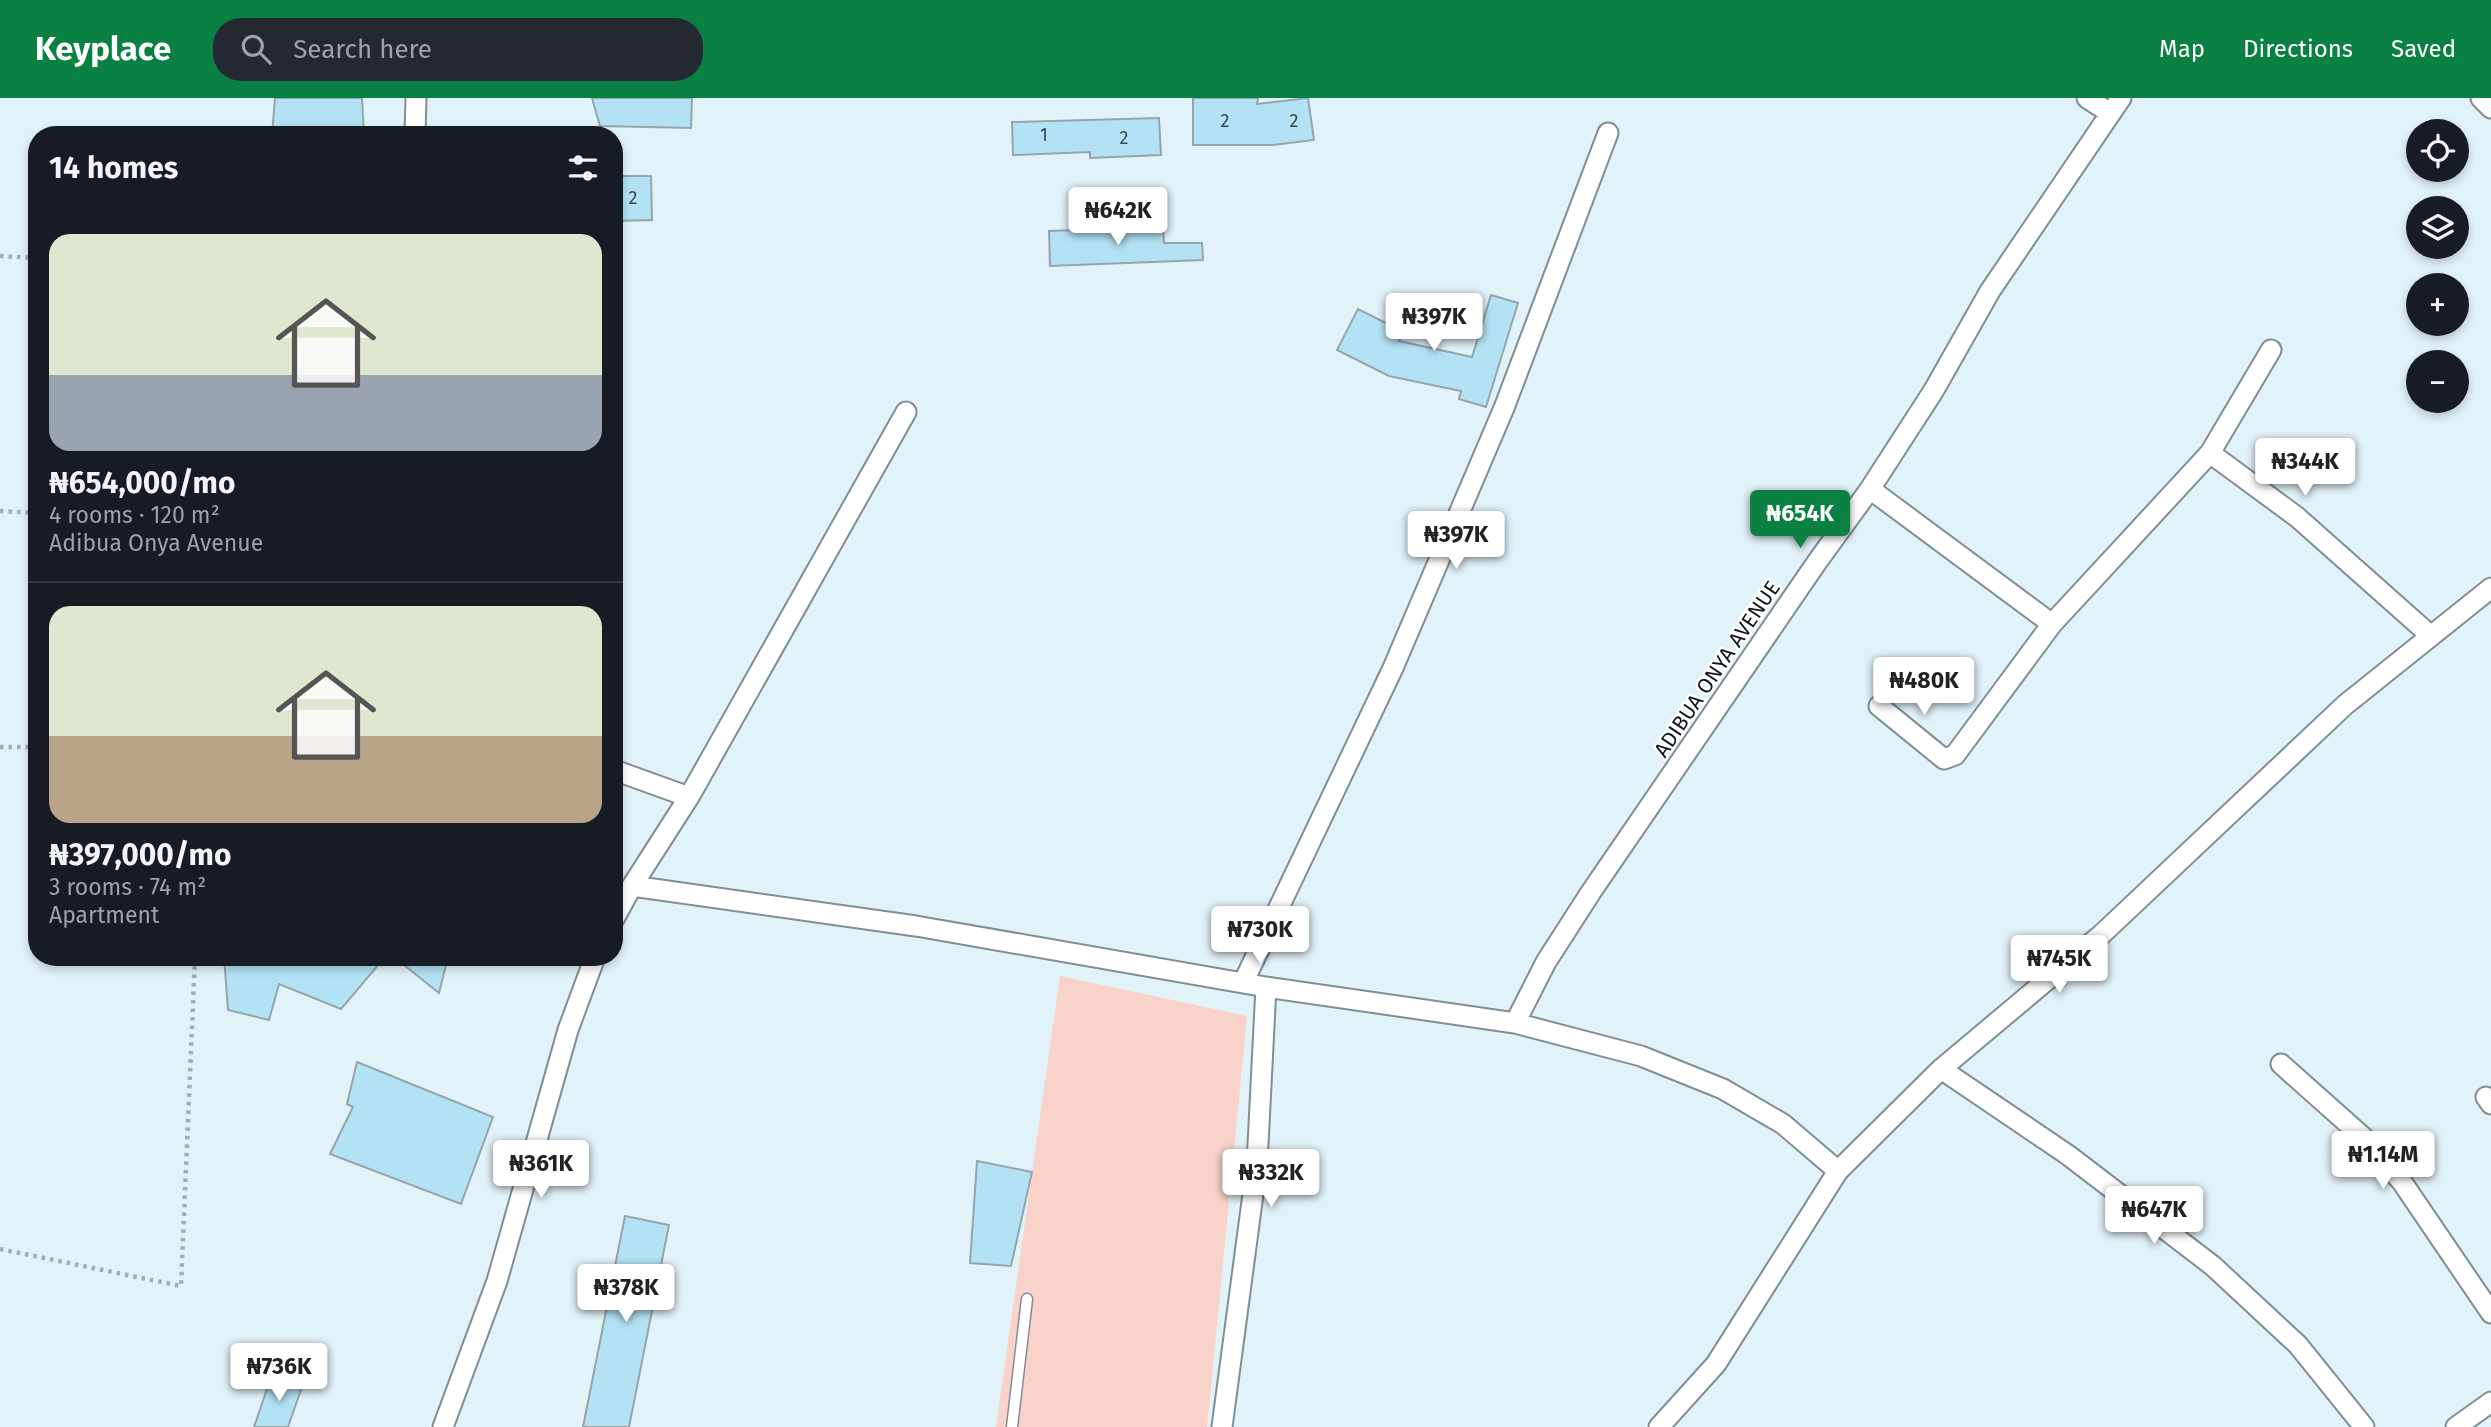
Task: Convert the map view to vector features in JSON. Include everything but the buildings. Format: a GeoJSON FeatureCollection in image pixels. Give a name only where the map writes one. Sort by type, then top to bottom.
{"type":"FeatureCollection","features":[{"type":"Feature","properties":{"kind":"street"},"geometry":{"type":"LineString","coordinates":[[415,126],[416,98]]}},
{"type":"Feature","properties":{"kind":"street"},"geometry":{"type":"LineString","coordinates":[[2087,98],[2116,106]]}},
{"type":"Feature","properties":{"kind":"street"},"geometry":{"type":"LineString","coordinates":[[2481,98],[2491,108]]}},
{"type":"Feature","properties":{"kind":"street","name":"ADIBUA ONYA AVENUE"},"geometry":{"type":"LineString","coordinates":[[1515,1023],[1546,962],[1591,892],[1870,488],[1934,390],[1990,291],[2116,106]]}},
{"type":"Feature","properties":{"kind":"street"},"geometry":{"type":"LineString","coordinates":[[1242,983],[1398,656],[1504,408],[1608,133]]}},
{"type":"Feature","properties":{"kind":"street"},"geometry":{"type":"LineString","coordinates":[[1879,706],[1944,759],[1955,755],[2052,624],[2210,453],[2272,350]]}},
{"type":"Feature","properties":{"kind":"street"},"geometry":{"type":"LineString","coordinates":[[623,902],[689,797],[906,412]]}},
{"type":"Feature","properties":{"kind":"street"},"geometry":{"type":"LineString","coordinates":[[2210,453],[2297,517],[2431,636]]}},
{"type":"Feature","properties":{"kind":"street"},"geometry":{"type":"LineString","coordinates":[[1870,488],[2052,624]]}},
{"type":"Feature","properties":{"kind":"street"},"geometry":{"type":"LineString","coordinates":[[1659,1427],[1716,1364],[1838,1171],[1941,1069],[2102,934],[2345,705],[2491,588]]}},
{"type":"Feature","properties":{"kind":"street"},"geometry":{"type":"LineString","coordinates":[[623,773],[689,797]]}},
{"type":"Feature","properties":{"kind":"street"},"geometry":{"type":"LineString","coordinates":[[632,886],[916,926],[1266,987],[1515,1023],[1641,1056],[1723,1089],[1783,1124],[1838,1171]]}},
{"type":"Feature","properties":{"kind":"street"},"geometry":{"type":"LineString","coordinates":[[443,1427],[497,1282],[568,1030],[592,966]]}},
{"type":"Feature","properties":{"kind":"street"},"geometry":{"type":"LineString","coordinates":[[1222,1427],[1257,1164],[1266,987]]}},
{"type":"Feature","properties":{"kind":"street"},"geometry":{"type":"LineString","coordinates":[[2281,1064],[2363,1137],[2394,1173],[2491,1313]]}},
{"type":"Feature","properties":{"kind":"street"},"geometry":{"type":"LineString","coordinates":[[1941,1069],[2068,1155],[2213,1266],[2298,1345],[2364,1427]]}},
{"type":"Feature","properties":{"kind":"street"},"geometry":{"type":"LineString","coordinates":[[2456,1427],[2491,1402]]}},
{"type":"Feature","properties":{"kind":"lane"},"geometry":{"type":"LineString","coordinates":[[1012,1427],[1027,1299]]}},
{"type":"Feature","properties":{"kind":"path"},"geometry":{"type":"LineString","coordinates":[[0,256],[28,258]]}},
{"type":"Feature","properties":{"kind":"path"},"geometry":{"type":"LineString","coordinates":[[0,511],[28,513]]}},
{"type":"Feature","properties":{"kind":"path"},"geometry":{"type":"LineString","coordinates":[[0,747],[28,747]]}},
{"type":"Feature","properties":{"kind":"path"},"geometry":{"type":"LineString","coordinates":[[0,1249],[181,1286],[195,966]]}},
{"type":"Feature","properties":{"kind":"shaded area"},"geometry":{"type":"Polygon","coordinates":[[[1060,976],[1247,1016],[1207,1427],[996,1427],[1060,976]]]}}]}
